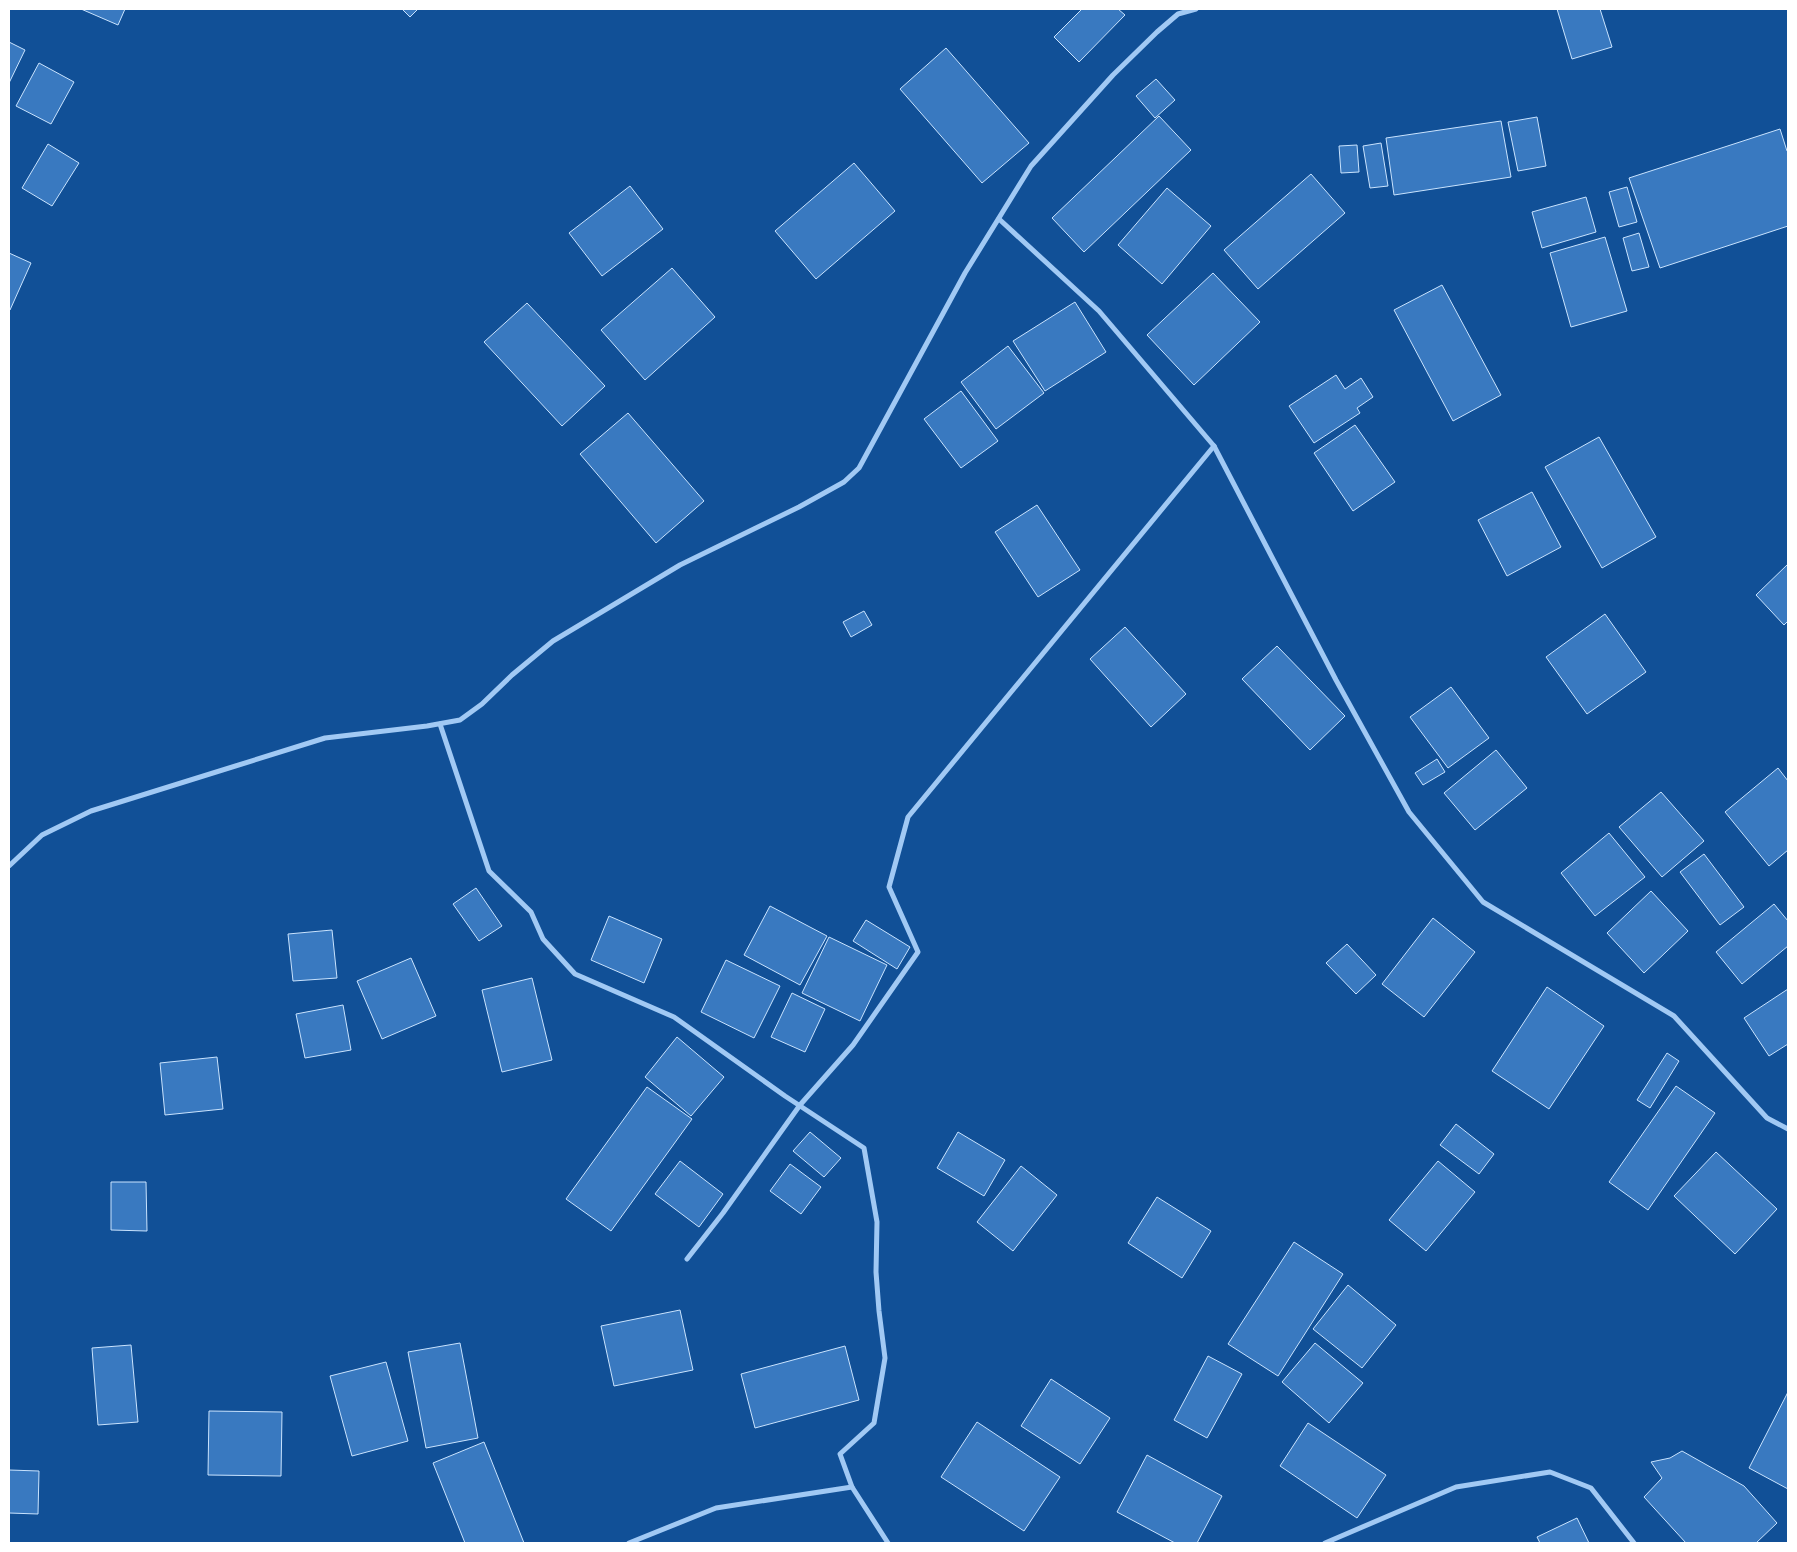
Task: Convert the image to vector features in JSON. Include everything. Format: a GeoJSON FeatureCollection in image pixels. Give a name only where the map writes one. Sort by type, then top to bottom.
{"type":"FeatureCollection","features":[{"type":"Feature","properties":{"kind":"street"},"geometry":{"type":"LineString","coordinates":[[9,866],[42,835],[91,811],[325,738],[460,720],[482,704],[512,675],[553,642],[680,565],[799,507],[844,482],[859,468],[965,273],[1031,166],[1112,75],[1178,14],[1196,9]]}},
{"type":"Feature","properties":{"kind":"street"},"geometry":{"type":"LineString","coordinates":[[999,219],[1099,311],[1214,446],[1336,680],[1409,812],[1483,902],[1674,1016],[1767,1118],[1788,1129]]}},
{"type":"Feature","properties":{"kind":"street"},"geometry":{"type":"LineString","coordinates":[[687,1259],[723,1213],[800,1105],[854,1045],[918,952],[889,886],[908,817],[1214,446]]}},
{"type":"Feature","properties":{"kind":"street"},"geometry":{"type":"LineString","coordinates":[[440,724],[488,870],[531,912],[543,939],[575,974],[674,1017],[864,1148],[877,1222],[877,1282],[885,1358],[874,1423],[840,1454],[852,1487],[888,1543]]}},
{"type":"Feature","properties":{"kind":"street"},"geometry":{"type":"LineString","coordinates":[[1325,1543],[1456,1487],[1550,1472],[1591,1488],[1634,1543]]}},
{"type":"Feature","properties":{"kind":"street"},"geometry":{"type":"LineString","coordinates":[[629,1543],[716,1508],[852,1487]]}},
{"type":"Feature","properties":{"kind":"building"},"geometry":{"type":"Polygon","coordinates":[[[81,9],[125,9],[118,25],[81,9]]]}},
{"type":"Feature","properties":{"kind":"building"},"geometry":{"type":"Polygon","coordinates":[[[402,9],[418,9],[410,17],[402,9]]]}},
{"type":"Feature","properties":{"kind":"building"},"geometry":{"type":"Polygon","coordinates":[[[1082,9],[1118,9],[1125,15],[1079,62],[1054,37],[1082,9]]]}},
{"type":"Feature","properties":{"kind":"building"},"geometry":{"type":"Polygon","coordinates":[[[1557,9],[1600,9],[1612,47],[1572,59],[1557,9]]]}},
{"type":"Feature","properties":{"kind":"building"},"geometry":{"type":"Polygon","coordinates":[[[9,42],[25,50],[9,83],[9,42]]]}},
{"type":"Feature","properties":{"kind":"building"},"geometry":{"type":"Polygon","coordinates":[[[946,48],[1029,143],[982,183],[900,89],[946,48]]]}},
{"type":"Feature","properties":{"kind":"building"},"geometry":{"type":"Polygon","coordinates":[[[39,63],[74,82],[51,124],[16,106],[39,63]]]}},
{"type":"Feature","properties":{"kind":"building"},"geometry":{"type":"Polygon","coordinates":[[[1156,79],[1175,100],[1155,118],[1136,96],[1156,79]]]}},
{"type":"Feature","properties":{"kind":"building"},"geometry":{"type":"Polygon","coordinates":[[[1159,116],[1191,150],[1084,252],[1052,218],[1159,116]]]}},
{"type":"Feature","properties":{"kind":"building"},"geometry":{"type":"Polygon","coordinates":[[[1537,117],[1546,166],[1518,171],[1508,122],[1537,117]]]}},
{"type":"Feature","properties":{"kind":"building"},"geometry":{"type":"Polygon","coordinates":[[[1501,121],[1511,177],[1394,195],[1386,138],[1501,121]]]}},
{"type":"Feature","properties":{"kind":"building"},"geometry":{"type":"Polygon","coordinates":[[[1780,129],[1788,150],[1788,226],[1660,268],[1629,178],[1780,129]]]}},
{"type":"Feature","properties":{"kind":"building"},"geometry":{"type":"Polygon","coordinates":[[[1381,143],[1388,186],[1370,188],[1363,146],[1381,143]]]}},
{"type":"Feature","properties":{"kind":"building"},"geometry":{"type":"Polygon","coordinates":[[[48,144],[79,163],[52,206],[22,188],[48,144]]]}},
{"type":"Feature","properties":{"kind":"building"},"geometry":{"type":"Polygon","coordinates":[[[1357,145],[1359,172],[1341,173],[1339,146],[1357,145]]]}},
{"type":"Feature","properties":{"kind":"building"},"geometry":{"type":"Polygon","coordinates":[[[854,163],[895,211],[816,279],[775,231],[854,163]]]}},
{"type":"Feature","properties":{"kind":"building"},"geometry":{"type":"Polygon","coordinates":[[[1311,174],[1345,213],[1258,289],[1224,250],[1311,174]]]}},
{"type":"Feature","properties":{"kind":"building"},"geometry":{"type":"Polygon","coordinates":[[[630,186],[663,229],[602,276],[569,233],[630,186]]]}},
{"type":"Feature","properties":{"kind":"building"},"geometry":{"type":"Polygon","coordinates":[[[1627,187],[1637,222],[1619,227],[1609,192],[1627,187]]]}},
{"type":"Feature","properties":{"kind":"building"},"geometry":{"type":"Polygon","coordinates":[[[1167,188],[1211,226],[1162,284],[1118,245],[1167,188]]]}},
{"type":"Feature","properties":{"kind":"building"},"geometry":{"type":"Polygon","coordinates":[[[1586,197],[1596,232],[1542,248],[1532,212],[1586,197]]]}},
{"type":"Feature","properties":{"kind":"building"},"geometry":{"type":"Polygon","coordinates":[[[1639,233],[1649,267],[1632,271],[1623,238],[1639,233]]]}},
{"type":"Feature","properties":{"kind":"building"},"geometry":{"type":"Polygon","coordinates":[[[1605,237],[1627,311],[1571,327],[1550,253],[1605,237]]]}},
{"type":"Feature","properties":{"kind":"building"},"geometry":{"type":"Polygon","coordinates":[[[9,253],[31,263],[10,310],[9,309],[9,253]]]}},
{"type":"Feature","properties":{"kind":"building"},"geometry":{"type":"Polygon","coordinates":[[[672,268],[715,317],[645,380],[601,330],[672,268]]]}},
{"type":"Feature","properties":{"kind":"building"},"geometry":{"type":"Polygon","coordinates":[[[1213,273],[1260,322],[1194,385],[1147,335],[1213,273]]]}},
{"type":"Feature","properties":{"kind":"building"},"geometry":{"type":"Polygon","coordinates":[[[1442,285],[1501,395],[1453,421],[1394,310],[1442,285]]]}},
{"type":"Feature","properties":{"kind":"building"},"geometry":{"type":"Polygon","coordinates":[[[1075,302],[1106,352],[1045,391],[1013,341],[1075,302]]]}},
{"type":"Feature","properties":{"kind":"building"},"geometry":{"type":"Polygon","coordinates":[[[527,303],[605,386],[562,426],[484,342],[527,303]]]}},
{"type":"Feature","properties":{"kind":"building"},"geometry":{"type":"Polygon","coordinates":[[[1008,346],[1044,393],[996,429],[961,382],[1008,346]]]}},
{"type":"Feature","properties":{"kind":"building"},"geometry":{"type":"Polygon","coordinates":[[[1336,375],[1345,389],[1361,378],[1373,397],[1357,408],[1360,413],[1314,443],[1289,406],[1336,375]]]}},
{"type":"Feature","properties":{"kind":"building"},"geometry":{"type":"Polygon","coordinates":[[[961,391],[998,441],[961,468],[924,419],[961,391]]]}},
{"type":"Feature","properties":{"kind":"building"},"geometry":{"type":"Polygon","coordinates":[[[628,413],[704,501],[656,543],[580,454],[628,413]]]}},
{"type":"Feature","properties":{"kind":"building"},"geometry":{"type":"Polygon","coordinates":[[[1355,425],[1395,482],[1353,511],[1314,453],[1355,425]]]}},
{"type":"Feature","properties":{"kind":"building"},"geometry":{"type":"Polygon","coordinates":[[[1599,437],[1656,537],[1602,568],[1545,467],[1599,437]]]}},
{"type":"Feature","properties":{"kind":"building"},"geometry":{"type":"Polygon","coordinates":[[[1532,492],[1561,547],[1507,576],[1478,520],[1532,492]]]}},
{"type":"Feature","properties":{"kind":"building"},"geometry":{"type":"Polygon","coordinates":[[[1037,505],[1080,570],[1038,597],[995,532],[1037,505]]]}},
{"type":"Feature","properties":{"kind":"building"},"geometry":{"type":"Polygon","coordinates":[[[1788,564],[1788,621],[1784,625],[1756,595],[1788,564]]]}},
{"type":"Feature","properties":{"kind":"building"},"geometry":{"type":"Polygon","coordinates":[[[864,611],[872,625],[851,637],[843,622],[864,611]]]}},
{"type":"Feature","properties":{"kind":"building"},"geometry":{"type":"Polygon","coordinates":[[[1605,614],[1646,672],[1587,714],[1546,657],[1605,614]]]}},
{"type":"Feature","properties":{"kind":"building"},"geometry":{"type":"Polygon","coordinates":[[[1125,627],[1186,694],[1151,727],[1090,659],[1125,627]]]}},
{"type":"Feature","properties":{"kind":"building"},"geometry":{"type":"Polygon","coordinates":[[[1277,646],[1345,716],[1310,750],[1242,679],[1277,646]]]}},
{"type":"Feature","properties":{"kind":"building"},"geometry":{"type":"Polygon","coordinates":[[[1451,687],[1489,738],[1448,768],[1410,717],[1451,687]]]}},
{"type":"Feature","properties":{"kind":"building"},"geometry":{"type":"Polygon","coordinates":[[[1496,750],[1527,788],[1475,830],[1444,793],[1496,750]]]}},
{"type":"Feature","properties":{"kind":"building"},"geometry":{"type":"Polygon","coordinates":[[[1437,759],[1445,772],[1423,785],[1415,773],[1437,759]]]}},
{"type":"Feature","properties":{"kind":"building"},"geometry":{"type":"Polygon","coordinates":[[[1778,768],[1788,781],[1788,850],[1769,866],[1725,812],[1778,768]]]}},
{"type":"Feature","properties":{"kind":"building"},"geometry":{"type":"Polygon","coordinates":[[[1661,792],[1704,841],[1662,877],[1619,827],[1661,792]]]}},
{"type":"Feature","properties":{"kind":"building"},"geometry":{"type":"Polygon","coordinates":[[[1609,833],[1645,877],[1595,916],[1561,873],[1609,833]]]}},
{"type":"Feature","properties":{"kind":"building"},"geometry":{"type":"Polygon","coordinates":[[[1704,854],[1744,907],[1720,925],[1680,872],[1704,854]]]}},
{"type":"Feature","properties":{"kind":"building"},"geometry":{"type":"Polygon","coordinates":[[[476,888],[502,926],[479,941],[453,904],[476,888]]]}},
{"type":"Feature","properties":{"kind":"building"},"geometry":{"type":"Polygon","coordinates":[[[1651,891],[1688,931],[1644,973],[1607,933],[1651,891]]]}},
{"type":"Feature","properties":{"kind":"building"},"geometry":{"type":"Polygon","coordinates":[[[1774,904],[1788,921],[1788,946],[1742,984],[1716,952],[1774,904]]]}},
{"type":"Feature","properties":{"kind":"building"},"geometry":{"type":"Polygon","coordinates":[[[770,906],[827,936],[800,985],[744,955],[770,906]]]}},
{"type":"Feature","properties":{"kind":"building"},"geometry":{"type":"Polygon","coordinates":[[[609,916],[662,939],[644,983],[591,960],[609,916]]]}},
{"type":"Feature","properties":{"kind":"building"},"geometry":{"type":"Polygon","coordinates":[[[1433,918],[1475,952],[1424,1017],[1382,984],[1433,918]]]}},
{"type":"Feature","properties":{"kind":"building"},"geometry":{"type":"Polygon","coordinates":[[[866,920],[910,947],[897,969],[853,941],[866,920]]]}},
{"type":"Feature","properties":{"kind":"building"},"geometry":{"type":"Polygon","coordinates":[[[332,930],[337,978],[293,981],[288,934],[332,930]]]}},
{"type":"Feature","properties":{"kind":"building"},"geometry":{"type":"Polygon","coordinates":[[[829,937],[887,965],[860,1021],[802,993],[829,937]]]}},
{"type":"Feature","properties":{"kind":"building"},"geometry":{"type":"Polygon","coordinates":[[[1347,944],[1376,975],[1356,994],[1326,963],[1347,944]]]}},
{"type":"Feature","properties":{"kind":"building"},"geometry":{"type":"Polygon","coordinates":[[[411,958],[436,1016],[382,1039],[357,981],[411,958]]]}},
{"type":"Feature","properties":{"kind":"building"},"geometry":{"type":"Polygon","coordinates":[[[726,960],[780,986],[754,1038],[701,1012],[726,960]]]}},
{"type":"Feature","properties":{"kind":"building"},"geometry":{"type":"Polygon","coordinates":[[[532,978],[552,1060],[502,1072],[482,990],[532,978]]]}},
{"type":"Feature","properties":{"kind":"building"},"geometry":{"type":"Polygon","coordinates":[[[1547,987],[1604,1026],[1549,1109],[1492,1071],[1547,987]]]}},
{"type":"Feature","properties":{"kind":"building"},"geometry":{"type":"Polygon","coordinates":[[[1788,989],[1788,1044],[1769,1056],[1744,1018],[1788,989]]]}},
{"type":"Feature","properties":{"kind":"building"},"geometry":{"type":"Polygon","coordinates":[[[792,993],[825,1009],[805,1052],[771,1037],[792,993]]]}},
{"type":"Feature","properties":{"kind":"building"},"geometry":{"type":"Polygon","coordinates":[[[343,1005],[351,1050],[305,1058],[296,1014],[343,1005]]]}},
{"type":"Feature","properties":{"kind":"building"},"geometry":{"type":"Polygon","coordinates":[[[677,1037],[724,1077],[691,1116],[645,1077],[677,1037]]]}},
{"type":"Feature","properties":{"kind":"building"},"geometry":{"type":"Polygon","coordinates":[[[1667,1053],[1679,1061],[1650,1108],[1637,1100],[1667,1053]]]}},
{"type":"Feature","properties":{"kind":"building"},"geometry":{"type":"Polygon","coordinates":[[[217,1057],[223,1109],[165,1115],[160,1063],[217,1057]]]}},
{"type":"Feature","properties":{"kind":"building"},"geometry":{"type":"Polygon","coordinates":[[[1676,1086],[1715,1113],[1648,1210],[1609,1182],[1676,1086]]]}},
{"type":"Feature","properties":{"kind":"building"},"geometry":{"type":"Polygon","coordinates":[[[647,1087],[692,1119],[611,1231],[566,1199],[647,1087]]]}},
{"type":"Feature","properties":{"kind":"building"},"geometry":{"type":"Polygon","coordinates":[[[1456,1124],[1494,1154],[1479,1174],[1440,1145],[1456,1124]]]}},
{"type":"Feature","properties":{"kind":"building"},"geometry":{"type":"Polygon","coordinates":[[[810,1132],[841,1158],[824,1177],[793,1151],[810,1132]]]}},
{"type":"Feature","properties":{"kind":"building"},"geometry":{"type":"Polygon","coordinates":[[[958,1132],[1005,1160],[984,1196],[937,1168],[958,1132]]]}},
{"type":"Feature","properties":{"kind":"building"},"geometry":{"type":"Polygon","coordinates":[[[1716,1152],[1777,1209],[1735,1254],[1674,1196],[1716,1152]]]}},
{"type":"Feature","properties":{"kind":"building"},"geometry":{"type":"Polygon","coordinates":[[[680,1161],[723,1194],[699,1227],[655,1194],[680,1161]]]}},
{"type":"Feature","properties":{"kind":"building"},"geometry":{"type":"Polygon","coordinates":[[[1438,1161],[1475,1192],[1426,1251],[1389,1220],[1438,1161]]]}},
{"type":"Feature","properties":{"kind":"building"},"geometry":{"type":"Polygon","coordinates":[[[790,1164],[821,1187],[801,1214],[770,1191],[790,1164]]]}},
{"type":"Feature","properties":{"kind":"building"},"geometry":{"type":"Polygon","coordinates":[[[1021,1166],[1057,1195],[1013,1251],[977,1222],[1021,1166]]]}},
{"type":"Feature","properties":{"kind":"building"},"geometry":{"type":"Polygon","coordinates":[[[111,1182],[146,1182],[147,1231],[111,1230],[111,1182]]]}},
{"type":"Feature","properties":{"kind":"building"},"geometry":{"type":"Polygon","coordinates":[[[1157,1197],[1211,1231],[1182,1278],[1128,1243],[1157,1197]]]}},
{"type":"Feature","properties":{"kind":"building"},"geometry":{"type":"Polygon","coordinates":[[[1294,1242],[1343,1274],[1278,1376],[1228,1344],[1294,1242]]]}},
{"type":"Feature","properties":{"kind":"building"},"geometry":{"type":"Polygon","coordinates":[[[1348,1285],[1396,1325],[1362,1368],[1313,1329],[1348,1285]]]}},
{"type":"Feature","properties":{"kind":"building"},"geometry":{"type":"Polygon","coordinates":[[[680,1310],[693,1370],[614,1386],[601,1326],[680,1310]]]}},
{"type":"Feature","properties":{"kind":"building"},"geometry":{"type":"Polygon","coordinates":[[[460,1343],[478,1438],[426,1448],[408,1352],[460,1343]]]}},
{"type":"Feature","properties":{"kind":"building"},"geometry":{"type":"Polygon","coordinates":[[[1315,1343],[1363,1383],[1329,1423],[1282,1382],[1315,1343]]]}},
{"type":"Feature","properties":{"kind":"building"},"geometry":{"type":"Polygon","coordinates":[[[131,1345],[138,1422],[98,1425],[92,1348],[131,1345]]]}},
{"type":"Feature","properties":{"kind":"building"},"geometry":{"type":"Polygon","coordinates":[[[845,1346],[859,1400],[755,1428],[741,1374],[845,1346]]]}},
{"type":"Feature","properties":{"kind":"building"},"geometry":{"type":"Polygon","coordinates":[[[1208,1356],[1242,1374],[1207,1438],[1174,1420],[1208,1356]]]}},
{"type":"Feature","properties":{"kind":"building"},"geometry":{"type":"Polygon","coordinates":[[[386,1362],[408,1441],[352,1456],[330,1376],[386,1362]]]}},
{"type":"Feature","properties":{"kind":"building"},"geometry":{"type":"Polygon","coordinates":[[[1051,1379],[1110,1418],[1080,1464],[1021,1426],[1051,1379]]]}},
{"type":"Feature","properties":{"kind":"building"},"geometry":{"type":"Polygon","coordinates":[[[1788,1392],[1788,1489],[1749,1468],[1788,1392]]]}},
{"type":"Feature","properties":{"kind":"building"},"geometry":{"type":"Polygon","coordinates":[[[209,1411],[282,1412],[281,1476],[208,1475],[209,1411]]]}},
{"type":"Feature","properties":{"kind":"building"},"geometry":{"type":"Polygon","coordinates":[[[977,1422],[1060,1477],[1024,1531],[941,1477],[977,1422]]]}},
{"type":"Feature","properties":{"kind":"building"},"geometry":{"type":"Polygon","coordinates":[[[1308,1423],[1386,1475],[1357,1518],[1280,1466],[1308,1423]]]}},
{"type":"Feature","properties":{"kind":"building"},"geometry":{"type":"Polygon","coordinates":[[[484,1442],[524,1543],[465,1543],[433,1463],[484,1442]]]}},
{"type":"Feature","properties":{"kind":"building"},"geometry":{"type":"Polygon","coordinates":[[[1682,1451],[1744,1486],[1777,1523],[1756,1543],[1686,1543],[1644,1497],[1662,1478],[1651,1462],[1670,1458],[1682,1451]]]}},
{"type":"Feature","properties":{"kind":"building"},"geometry":{"type":"Polygon","coordinates":[[[1147,1455],[1222,1496],[1197,1543],[1175,1543],[1117,1512],[1147,1455]]]}},
{"type":"Feature","properties":{"kind":"building"},"geometry":{"type":"Polygon","coordinates":[[[9,1470],[39,1471],[38,1514],[9,1513],[9,1470]]]}},
{"type":"Feature","properties":{"kind":"building"},"geometry":{"type":"Polygon","coordinates":[[[1577,1518],[1589,1543],[1540,1543],[1537,1537],[1577,1518]]]}}]}
